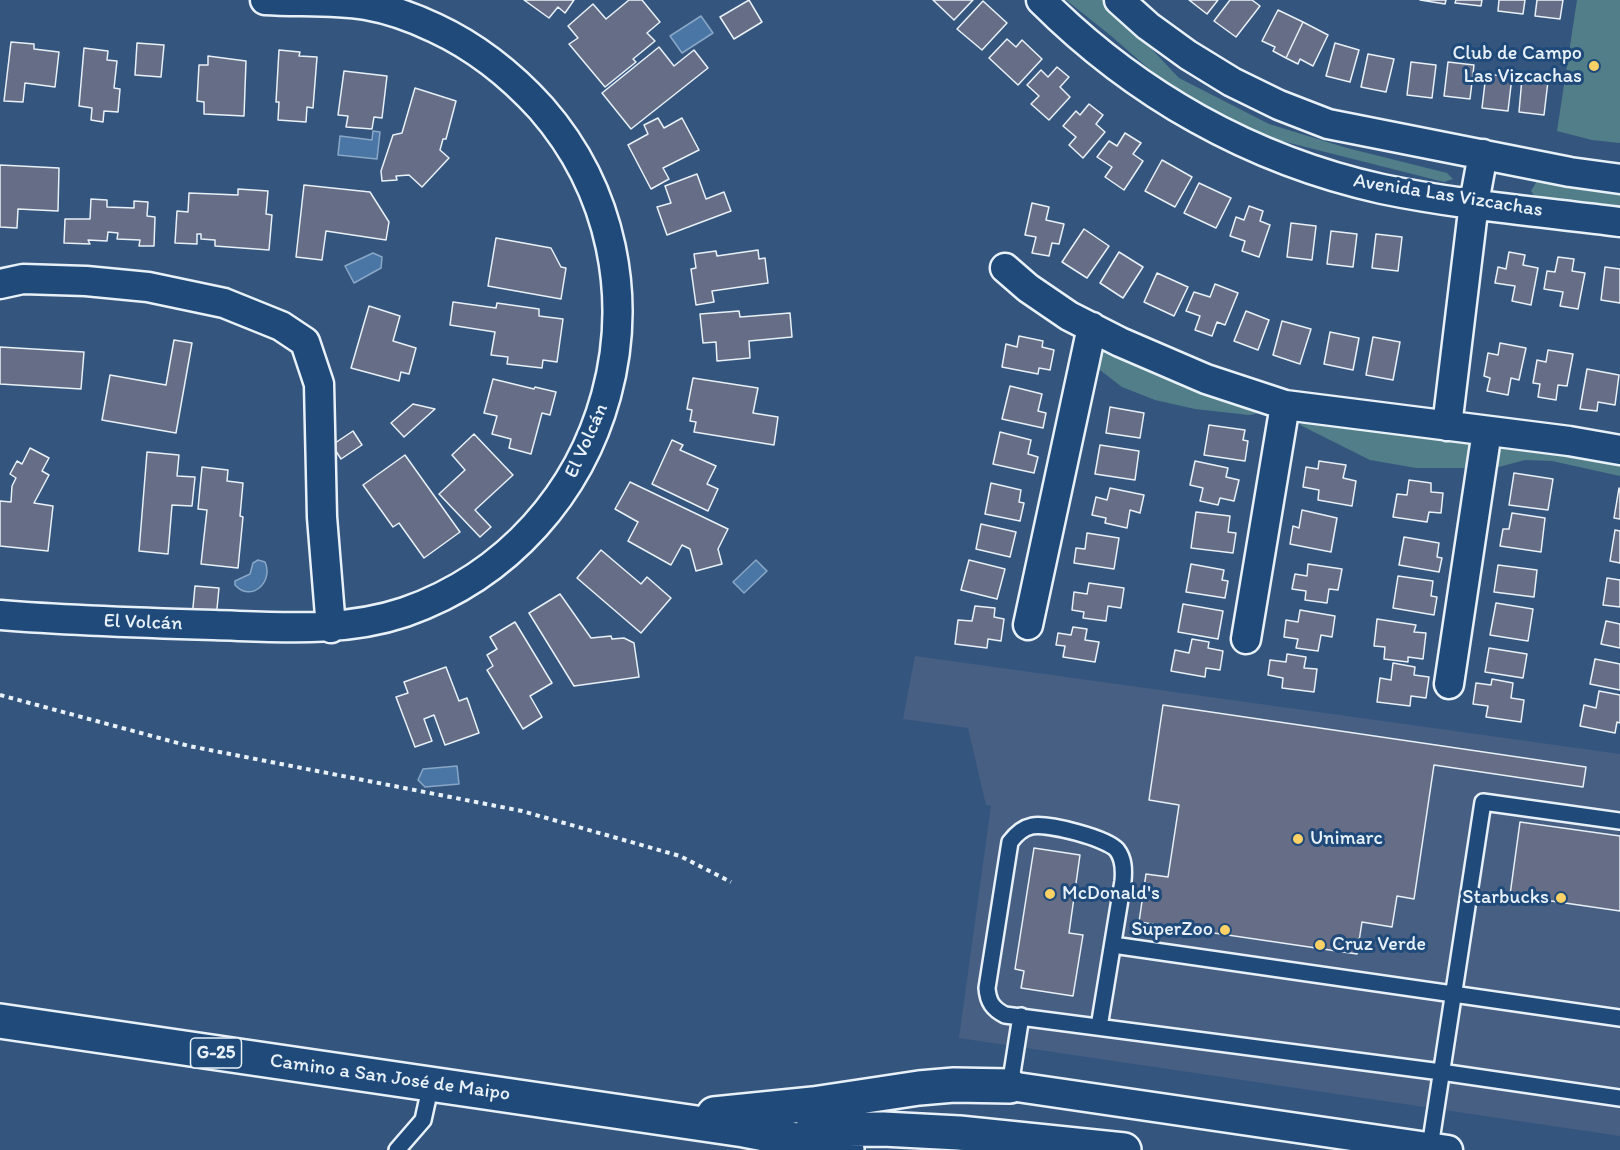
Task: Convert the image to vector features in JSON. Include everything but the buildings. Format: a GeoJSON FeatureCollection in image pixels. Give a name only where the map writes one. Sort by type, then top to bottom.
{"type":"FeatureCollection","features":[{"type":"Feature","properties":{"kind":"main road","name":"Camino a San José de Maipo"},"geometry":{"type":"LineString","coordinates":[[0,1021],[744,1130],[802,1146],[847,1150]]}},
{"type":"Feature","properties":{"kind":"main road"},"geometry":{"type":"LineString","coordinates":[[670,1119],[813,1104],[920,1088],[954,1085],[1010,1086]]}},
{"type":"Feature","properties":{"kind":"main road"},"geometry":{"type":"LineString","coordinates":[[960,1141],[962,1120],[975,1100],[986,1092],[1010,1086]]}},
{"type":"Feature","properties":{"kind":"main road","name":"Camino a San José de Maipo"},"geometry":{"type":"LineString","coordinates":[[744,1130],[884,1129],[960,1141],[1124,1150]]}},
{"type":"Feature","properties":{"kind":"street","name":"El Volcán"},"geometry":{"type":"LineString","coordinates":[[0,615],[131,623],[332,628],[369,622],[405,612],[473,579],[503,557],[555,503],[576,472],[593,438],[606,402],[616,348],[617,292],[613,255],[604,219],[590,184],[552,121],[500,68],[437,29],[402,15],[366,5],[265,0]]}},
{"type":"Feature","properties":{"kind":"street","name":"Avenida Las Vizcachas"},"geometry":{"type":"LineString","coordinates":[[1041,0],[1102,56],[1142,86],[1186,114],[1281,159],[1331,176],[1382,189],[1620,222]]}},
{"type":"Feature","properties":{"kind":"street"},"geometry":{"type":"LineString","coordinates":[[1119,0],[1188,55],[1232,82],[1279,105],[1328,124],[1620,179]]}},
{"type":"Feature","properties":{"kind":"street"},"geometry":{"type":"LineString","coordinates":[[1447,426],[1474,203],[1483,154]]}},
{"type":"Feature","properties":{"kind":"street"},"geometry":{"type":"LineString","coordinates":[[1005,268],[1028,288],[1069,316],[1163,362],[1285,405],[1569,441],[1620,450]]}},
{"type":"Feature","properties":{"kind":"street"},"geometry":{"type":"LineString","coordinates":[[0,284],[23,279],[87,281],[148,287],[224,303],[281,326],[305,342],[319,384],[322,518],[332,628]]}},
{"type":"Feature","properties":{"kind":"street"},"geometry":{"type":"LineString","coordinates":[[1028,625],[1092,327]]}},
{"type":"Feature","properties":{"kind":"street"},"geometry":{"type":"LineString","coordinates":[[1246,639],[1285,405]]}},
{"type":"Feature","properties":{"kind":"street"},"geometry":{"type":"LineString","coordinates":[[1449,684],[1487,431]]}},
{"type":"Feature","properties":{"kind":"street"},"geometry":{"type":"LineString","coordinates":[[1010,1086],[1439,1149]]}},
{"type":"Feature","properties":{"kind":"lane"},"geometry":{"type":"LineString","coordinates":[[1439,1149],[1442,1072],[1483,802],[1620,821]]}},
{"type":"Feature","properties":{"kind":"lane"},"geometry":{"type":"LineString","coordinates":[[1099,1027],[1124,871],[1122,860],[1118,851],[1110,843],[1100,838],[1042,825],[1025,828],[1010,842],[987,988],[991,1004],[1005,1015],[1442,1072],[1620,1098]]}},
{"type":"Feature","properties":{"kind":"lane"},"geometry":{"type":"LineString","coordinates":[[1113,945],[1620,1018]]}},
{"type":"Feature","properties":{"kind":"lane"},"geometry":{"type":"LineString","coordinates":[[1010,1086],[1021,1017]]}},
{"type":"Feature","properties":{"kind":"lane"},"geometry":{"type":"LineString","coordinates":[[397,1150],[423,1120],[431,1084]]}},
{"type":"Feature","properties":{"kind":"path"},"geometry":{"type":"LineString","coordinates":[[0,695],[189,746],[522,811],[680,856],[731,882]]}},
{"type":"Feature","properties":{"kind":"shaded area"},"geometry":{"type":"Polygon","coordinates":[[[701,16],[713,33],[682,53],[670,36],[701,16]]]}},
{"type":"Feature","properties":{"kind":"shaded area"},"geometry":{"type":"Polygon","coordinates":[[[373,131],[380,132],[377,159],[338,155],[340,136],[372,140],[373,131]]]}},
{"type":"Feature","properties":{"kind":"shaded area"},"geometry":{"type":"Polygon","coordinates":[[[373,253],[382,257],[381,268],[354,283],[345,266],[373,253]]]}},
{"type":"Feature","properties":{"kind":"shaded area"},"geometry":{"type":"Polygon","coordinates":[[[258,560],[265,562],[267,569],[264,583],[254,591],[241,590],[235,585],[235,581],[250,574],[253,563],[258,560]]]}},
{"type":"Feature","properties":{"kind":"shaded area"},"geometry":{"type":"Polygon","coordinates":[[[756,560],[767,571],[744,593],[733,582],[756,560]]]}},
{"type":"Feature","properties":{"kind":"shaded area"},"geometry":{"type":"Polygon","coordinates":[[[915,656],[1620,754],[1620,1136],[959,1038],[991,806],[986,805],[968,728],[903,719],[915,656]]]}},
{"type":"Feature","properties":{"kind":"shaded area"},"geometry":{"type":"Polygon","coordinates":[[[457,766],[459,784],[425,787],[418,780],[423,769],[457,766]]]}},
{"type":"Feature","properties":{"kind":"green space"},"geometry":{"type":"Polygon","coordinates":[[[1066,0],[1105,0],[1179,78],[1269,124],[1347,148],[1447,173],[1453,179],[1444,182],[1266,137],[1172,89],[1066,0]]]}},
{"type":"Feature","properties":{"kind":"green space","name":"Club de Campo Las Vizcachas"},"geometry":{"type":"Polygon","coordinates":[[[1577,0],[1620,0],[1620,143],[1592,140],[1557,131],[1577,0]]]}},
{"type":"Feature","properties":{"kind":"green space"},"geometry":{"type":"Polygon","coordinates":[[[1538,179],[1620,193],[1620,212],[1536,199],[1531,191],[1538,179]]]}},
{"type":"Feature","properties":{"kind":"green space"},"geometry":{"type":"Polygon","coordinates":[[[1102,348],[1266,412],[1249,415],[1195,409],[1155,400],[1122,387],[1096,367],[1102,348]]]}},
{"type":"Feature","properties":{"kind":"green space"},"geometry":{"type":"Polygon","coordinates":[[[1306,420],[1471,441],[1465,468],[1416,468],[1370,460],[1300,425],[1306,420]]]}},
{"type":"Feature","properties":{"kind":"green space"},"geometry":{"type":"Polygon","coordinates":[[[1498,445],[1620,461],[1620,476],[1552,461],[1525,460],[1495,468],[1498,445]]]}},
{"type":"Feature","properties":{"kind":"place","name":"Club de Campo Las Vizcachas"},"geometry":{"type":"Point","coordinates":[1594,66]}},
{"type":"Feature","properties":{"kind":"place","name":"Unimarc"},"geometry":{"type":"Point","coordinates":[1298,839]}},
{"type":"Feature","properties":{"kind":"place","name":"McDonald's"},"geometry":{"type":"Point","coordinates":[1050,894]}},
{"type":"Feature","properties":{"kind":"place","name":"Starbucks"},"geometry":{"type":"Point","coordinates":[1561,898]}},
{"type":"Feature","properties":{"kind":"place","name":"SuperZoo"},"geometry":{"type":"Point","coordinates":[1225,930]}},
{"type":"Feature","properties":{"kind":"place","name":"Cruz Verde"},"geometry":{"type":"Point","coordinates":[1320,945]}}]}
